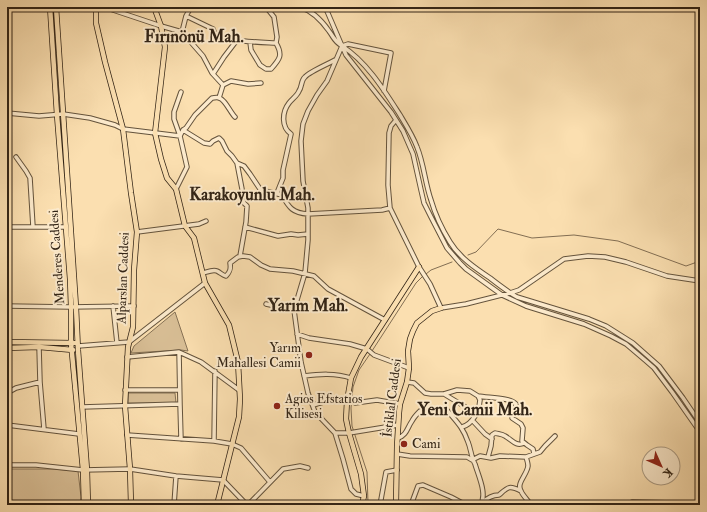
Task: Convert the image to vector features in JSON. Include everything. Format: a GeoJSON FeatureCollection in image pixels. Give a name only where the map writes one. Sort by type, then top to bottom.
{"type":"FeatureCollection","features":[{"type":"Feature","properties":{"kind":"main road","name":"Menderes Caddesi"},"geometry":{"type":"LineString","coordinates":[[50,7],[66,227],[78,346],[88,505]]}},
{"type":"Feature","properties":{"kind":"main road","name":"Menderes Caddesi"},"geometry":{"type":"LineString","coordinates":[[56,7],[74,307],[71,343],[79,434],[85,470],[84,505]]}},
{"type":"Feature","properties":{"kind":"main road","name":"Alparslan Caddesi"},"geometry":{"type":"LineString","coordinates":[[96,7],[96,23],[104,62],[123,129],[130,194],[137,232],[134,270],[134,306],[127,357],[125,390],[131,505]]}},
{"type":"Feature","properties":{"kind":"main road"},"geometry":{"type":"LineString","coordinates":[[154,7],[161,26],[165,47],[155,133],[161,159],[167,178],[176,189],[185,226],[194,238],[205,283],[229,325],[238,362],[240,399],[239,416],[217,505]]}},
{"type":"Feature","properties":{"kind":"main road"},"geometry":{"type":"LineString","coordinates":[[362,505],[364,496],[361,474],[351,432],[346,419],[351,378],[361,357],[419,267]]}},
{"type":"Feature","properties":{"kind":"main road","name":"İstiklal Caddesi"},"geometry":{"type":"LineString","coordinates":[[396,505],[398,425],[400,404],[407,382],[409,368],[408,351],[410,339],[417,323],[432,311],[441,308]]}},
{"type":"Feature","properties":{"kind":"main road"},"geometry":{"type":"LineString","coordinates":[[7,342],[71,343],[78,346]]}},
{"type":"Feature","properties":{"kind":"main road"},"geometry":{"type":"LineString","coordinates":[[7,348],[39,347],[72,350],[78,346]]}},
{"type":"Feature","properties":{"kind":"street"},"geometry":{"type":"LineString","coordinates":[[104,7],[182,32],[203,56],[213,74],[223,85]]}},
{"type":"Feature","properties":{"kind":"street"},"geometry":{"type":"LineString","coordinates":[[182,32],[186,16],[191,7]]}},
{"type":"Feature","properties":{"kind":"street"},"geometry":{"type":"LineString","coordinates":[[250,42],[251,50],[260,65],[266,69],[271,69],[280,58],[280,49],[276,42],[277,37],[274,16],[266,7]]}},
{"type":"Feature","properties":{"kind":"street"},"geometry":{"type":"LineString","coordinates":[[300,7],[308,9],[321,20],[330,32],[334,41],[353,53],[367,68],[384,91],[409,130],[417,146],[431,202],[450,243],[470,264],[517,297],[589,319],[606,326],[633,343],[654,360],[700,423]]}},
{"type":"Feature","properties":{"kind":"street"},"geometry":{"type":"LineString","coordinates":[[324,7],[346,55],[391,112],[403,131],[413,154],[424,203],[447,248],[466,269],[502,295],[526,306],[584,324],[626,344],[654,368],[700,432]]}},
{"type":"Feature","properties":{"kind":"street"},"geometry":{"type":"LineString","coordinates":[[186,16],[213,29],[215,34],[223,37],[250,42],[276,42]]}},
{"type":"Feature","properties":{"kind":"street"},"geometry":{"type":"LineString","coordinates":[[213,74],[237,40]]}},
{"type":"Feature","properties":{"kind":"street"},"geometry":{"type":"LineString","coordinates":[[364,496],[356,494],[350,490],[335,433],[314,412],[301,362],[294,310],[305,273],[308,208],[303,175],[301,141],[303,124],[308,111],[327,81],[342,46],[348,44],[391,53],[384,91]]}},
{"type":"Feature","properties":{"kind":"street"},"geometry":{"type":"LineString","coordinates":[[277,193],[283,178],[283,170],[291,134],[285,128],[283,118],[285,110],[288,104],[299,92],[304,78],[308,74],[336,60]]}},
{"type":"Feature","properties":{"kind":"street"},"geometry":{"type":"LineString","coordinates":[[219,98],[223,85],[230,81],[248,84],[262,83]]}},
{"type":"Feature","properties":{"kind":"street"},"geometry":{"type":"LineString","coordinates":[[176,189],[187,167],[180,136],[174,119],[174,112],[181,92]]}},
{"type":"Feature","properties":{"kind":"street"},"geometry":{"type":"LineString","coordinates":[[180,136],[182,130],[186,128],[195,115],[212,98],[219,98],[226,102],[234,117]]}},
{"type":"Feature","properties":{"kind":"street"},"geometry":{"type":"LineString","coordinates":[[7,113],[39,116],[63,114],[90,118],[115,125],[123,129],[180,136]]}},
{"type":"Feature","properties":{"kind":"street"},"geometry":{"type":"LineString","coordinates":[[396,120],[388,133],[388,185],[390,208],[441,308],[466,304],[519,290],[564,259],[588,256],[605,257],[626,262],[667,276],[700,282]]}},
{"type":"Feature","properties":{"kind":"street"},"geometry":{"type":"LineString","coordinates":[[182,130],[204,143],[210,144],[219,138],[237,163],[242,189],[242,198],[247,206],[240,256]]}},
{"type":"Feature","properties":{"kind":"street"},"geometry":{"type":"LineString","coordinates":[[16,157],[30,178],[33,227]]}},
{"type":"Feature","properties":{"kind":"street"},"geometry":{"type":"LineString","coordinates":[[237,163],[244,166],[260,189],[282,195],[287,203],[298,213],[308,214],[382,210],[390,208]]}},
{"type":"Feature","properties":{"kind":"street"},"geometry":{"type":"LineString","coordinates":[[137,232],[199,224],[206,221]]}},
{"type":"Feature","properties":{"kind":"street"},"geometry":{"type":"LineString","coordinates":[[7,227],[66,227]]}},
{"type":"Feature","properties":{"kind":"street"},"geometry":{"type":"LineString","coordinates":[[245,227],[278,236],[308,234]]}},
{"type":"Feature","properties":{"kind":"street"},"geometry":{"type":"LineString","coordinates":[[203,273],[212,270],[226,276],[230,273],[230,263],[240,256],[250,257],[261,265],[270,269],[305,273],[314,276],[328,289],[385,320]]}},
{"type":"Feature","properties":{"kind":"street"},"geometry":{"type":"LineString","coordinates":[[78,346],[129,342],[205,283]]}},
{"type":"Feature","properties":{"kind":"street"},"geometry":{"type":"LineString","coordinates":[[266,304],[294,310]]}},
{"type":"Feature","properties":{"kind":"street"},"geometry":{"type":"LineString","coordinates":[[7,306],[134,306]]}},
{"type":"Feature","properties":{"kind":"street"},"geometry":{"type":"LineString","coordinates":[[113,306],[117,343]]}},
{"type":"Feature","properties":{"kind":"street"},"geometry":{"type":"LineString","coordinates":[[297,334],[309,338],[350,344],[367,349],[374,355],[409,368]]}},
{"type":"Feature","properties":{"kind":"street"},"geometry":{"type":"LineString","coordinates":[[39,347],[44,429]]}},
{"type":"Feature","properties":{"kind":"street"},"geometry":{"type":"LineString","coordinates":[[7,352],[13,348]]}},
{"type":"Feature","properties":{"kind":"street"},"geometry":{"type":"LineString","coordinates":[[127,357],[179,352],[201,362],[239,390]]}},
{"type":"Feature","properties":{"kind":"street"},"geometry":{"type":"LineString","coordinates":[[179,352],[181,439]]}},
{"type":"Feature","properties":{"kind":"street"},"geometry":{"type":"LineString","coordinates":[[214,441],[215,371]]}},
{"type":"Feature","properties":{"kind":"street"},"geometry":{"type":"LineString","coordinates":[[304,376],[327,374],[351,378]]}},
{"type":"Feature","properties":{"kind":"street"},"geometry":{"type":"LineString","coordinates":[[7,393],[16,388],[40,382]]}},
{"type":"Feature","properties":{"kind":"street"},"geometry":{"type":"LineString","coordinates":[[407,382],[414,383],[425,393],[444,394],[457,390],[470,391],[478,396],[512,400],[516,404],[512,418],[521,424],[523,428],[522,441],[533,449],[534,454]]}},
{"type":"Feature","properties":{"kind":"street"},"geometry":{"type":"LineString","coordinates":[[125,390],[179,390]]}},
{"type":"Feature","properties":{"kind":"street"},"geometry":{"type":"LineString","coordinates":[[444,394],[477,414]]}},
{"type":"Feature","properties":{"kind":"street"},"geometry":{"type":"LineString","coordinates":[[462,427],[468,426],[477,414],[480,407],[480,400],[478,396]]}},
{"type":"Feature","properties":{"kind":"street"},"geometry":{"type":"LineString","coordinates":[[355,402],[377,400],[400,404]]}},
{"type":"Feature","properties":{"kind":"street"},"geometry":{"type":"LineString","coordinates":[[313,405],[327,402],[347,401]]}},
{"type":"Feature","properties":{"kind":"street"},"geometry":{"type":"LineString","coordinates":[[82,407],[180,404]]}},
{"type":"Feature","properties":{"kind":"street"},"geometry":{"type":"LineString","coordinates":[[446,409],[462,427],[469,443],[472,460],[475,464],[484,494],[482,503]]}},
{"type":"Feature","properties":{"kind":"street"},"geometry":{"type":"LineString","coordinates":[[398,438],[403,437],[411,422],[420,411]]}},
{"type":"Feature","properties":{"kind":"street"},"geometry":{"type":"LineString","coordinates":[[472,420],[492,439]]}},
{"type":"Feature","properties":{"kind":"street"},"geometry":{"type":"LineString","coordinates":[[7,425],[79,434]]}},
{"type":"Feature","properties":{"kind":"street"},"geometry":{"type":"LineString","coordinates":[[335,433],[398,425]]}},
{"type":"Feature","properties":{"kind":"street"},"geometry":{"type":"LineString","coordinates":[[488,457],[492,435],[495,433],[504,435],[516,444],[521,445],[524,443]]}},
{"type":"Feature","properties":{"kind":"street"},"geometry":{"type":"LineString","coordinates":[[127,435],[214,441],[232,444],[241,448],[270,482]]}},
{"type":"Feature","properties":{"kind":"street"},"geometry":{"type":"LineString","coordinates":[[472,460],[480,456],[526,456],[534,454],[540,452],[555,436]]}},
{"type":"Feature","properties":{"kind":"street"},"geometry":{"type":"LineString","coordinates":[[397,454],[410,456],[467,457],[472,460]]}},
{"type":"Feature","properties":{"kind":"street"},"geometry":{"type":"LineString","coordinates":[[520,491],[521,482],[528,466],[526,456]]}},
{"type":"Feature","properties":{"kind":"street"},"geometry":{"type":"LineString","coordinates":[[7,465],[36,465],[85,470],[130,470],[223,480],[248,505],[283,469],[300,466],[308,468]]}},
{"type":"Feature","properties":{"kind":"street"},"geometry":{"type":"LineString","coordinates":[[380,505],[386,472],[397,470]]}},
{"type":"Feature","properties":{"kind":"street"},"geometry":{"type":"LineString","coordinates":[[174,505],[176,476]]}},
{"type":"Feature","properties":{"kind":"street"},"geometry":{"type":"LineString","coordinates":[[411,505],[418,486],[423,485],[452,497],[466,505]]}},
{"type":"Feature","properties":{"kind":"street"},"geometry":{"type":"LineString","coordinates":[[482,503],[489,497],[499,495],[508,487],[513,487],[520,491],[531,505]]}},
{"type":"Feature","properties":{"kind":"street"},"geometry":{"type":"LineString","coordinates":[[631,505],[632,502],[692,505]]}},
{"type":"Feature","properties":{"kind":"shaded area"},"geometry":{"type":"Polygon","coordinates":[[[175,312],[188,351],[181,350],[131,353],[134,346],[175,312]]]}},
{"type":"Feature","properties":{"kind":"shaded area"},"geometry":{"type":"Polygon","coordinates":[[[128,393],[175,393],[176,403],[128,403],[128,393]]]}},
{"type":"Feature","properties":{"kind":"shaded area"},"geometry":{"type":"Polygon","coordinates":[[[7,469],[53,469],[78,471],[81,497],[80,505],[7,505],[7,469]]]}},
{"type":"Feature","properties":{"kind":"waterway"},"geometry":{"type":"LineString","coordinates":[[468,255],[476,252],[498,229],[532,238],[574,235],[618,241],[686,266],[700,261]]}},
{"type":"Feature","properties":{"kind":"waterway"},"geometry":{"type":"LineString","coordinates":[[426,274],[431,270],[452,262]]}},
{"type":"Feature","properties":{"kind":"waterway"},"geometry":{"type":"LineString","coordinates":[[372,351],[416,283],[423,276]]}},
{"type":"Feature","properties":{"kind":"waterway"},"geometry":{"type":"LineString","coordinates":[[367,505],[367,472],[352,426],[351,408],[353,387],[359,370],[370,354]]}},
{"type":"Feature","properties":{"kind":"place","name":"Yarım Mahallesi Camii"},"geometry":{"type":"Point","coordinates":[309,355]}},
{"type":"Feature","properties":{"kind":"place","name":"Agios Efstatios Kilisesi"},"geometry":{"type":"Point","coordinates":[277,406]}},
{"type":"Feature","properties":{"kind":"place","name":"Cami"},"geometry":{"type":"Point","coordinates":[404,444]}},
{"type":"Feature","properties":{"kind":"district","name":"Fırınönü Mah."},"geometry":{"type":"Point","coordinates":[194,36]}},
{"type":"Feature","properties":{"kind":"district","name":"Karakoyunlu Mah."},"geometry":{"type":"Point","coordinates":[252,194]}},
{"type":"Feature","properties":{"kind":"district","name":"Yarim Mah."},"geometry":{"type":"Point","coordinates":[308,305]}},
{"type":"Feature","properties":{"kind":"district","name":"Yeni Camii Mah."},"geometry":{"type":"Point","coordinates":[475,409]}}]}
